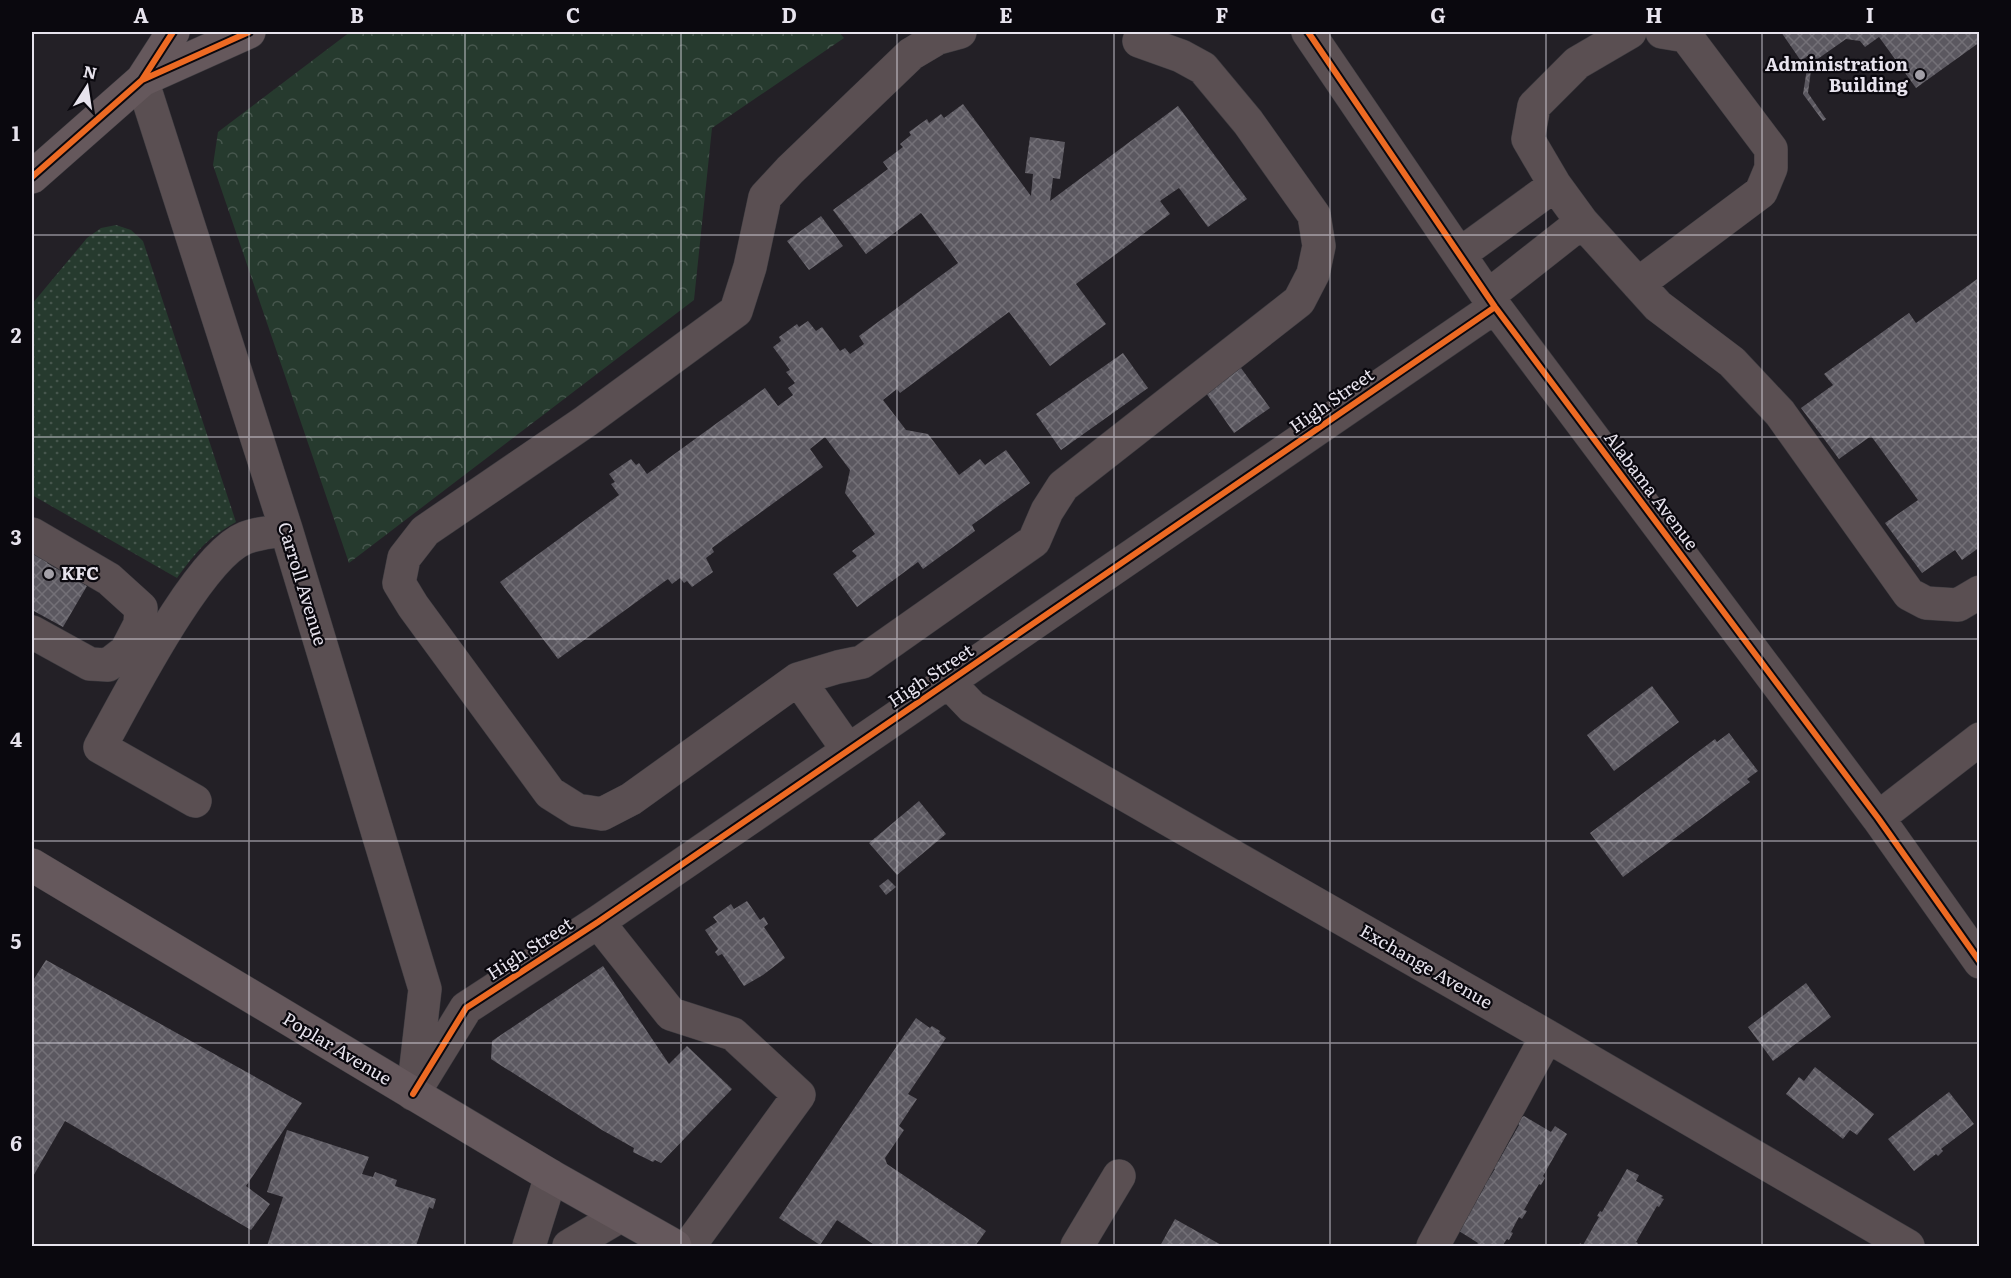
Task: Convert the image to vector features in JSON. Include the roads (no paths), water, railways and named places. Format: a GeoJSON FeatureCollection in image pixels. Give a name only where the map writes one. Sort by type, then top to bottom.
{"type":"FeatureCollection","features":[{"type":"Feature","properties":{"kind":"main road"},"geometry":{"type":"LineString","coordinates":[[32,177],[142,80],[173,32]]}},
{"type":"Feature","properties":{"kind":"main road"},"geometry":{"type":"LineString","coordinates":[[142,80],[249,32]]}},
{"type":"Feature","properties":{"kind":"main road","name":"Poplar Avenue"},"geometry":{"type":"LineString","coordinates":[[32,865],[551,1176],[675,1246]]}},
{"type":"Feature","properties":{"kind":"street"},"geometry":{"type":"LineString","coordinates":[[960,32],[938,38],[911,54],[765,197],[750,267],[736,311],[586,421],[424,531],[404,558],[399,583],[413,606],[550,793],[577,810],[602,814],[631,799],[798,679],[862,662],[1034,540],[1047,511],[1063,486],[1299,301],[1313,274],[1319,246],[1314,214],[1248,122],[1203,68],[1181,56],[1139,41]]}},
{"type":"Feature","properties":{"kind":"street","name":"Alabama Avenue"},"geometry":{"type":"LineString","coordinates":[[1308,32],[1491,302],[1878,818],[1980,962]]}},
{"type":"Feature","properties":{"kind":"street"},"geometry":{"type":"LineString","coordinates":[[1630,32],[1577,63],[1534,106],[1528,139],[1555,185],[1582,222],[1658,306],[1732,362],[1780,413],[1909,594],[1926,603],[1958,605],[1980,592]]}},
{"type":"Feature","properties":{"kind":"street"},"geometry":{"type":"LineString","coordinates":[[1638,284],[1761,192],[1771,168],[1772,149],[1686,36],[1662,32]]}},
{"type":"Feature","properties":{"kind":"street","name":"Carroll Avenue"},"geometry":{"type":"LineString","coordinates":[[142,80],[286,529],[425,989],[413,1094]]}},
{"type":"Feature","properties":{"kind":"street"},"geometry":{"type":"LineString","coordinates":[[1460,254],[1555,185]]}},
{"type":"Feature","properties":{"kind":"street","name":"High Street"},"geometry":{"type":"LineString","coordinates":[[413,1094],[466,1008],[598,922],[949,683],[1491,302],[1582,222]]}},
{"type":"Feature","properties":{"kind":"street"},"geometry":{"type":"LineString","coordinates":[[195,801],[100,747],[188,595],[219,557],[245,538],[286,529]]}},
{"type":"Feature","properties":{"kind":"street"},"geometry":{"type":"LineString","coordinates":[[32,534],[109,579],[141,608],[140,624],[126,651],[108,665],[90,664],[32,632]]}},
{"type":"Feature","properties":{"kind":"street"},"geometry":{"type":"LineString","coordinates":[[798,679],[848,750]]}},
{"type":"Feature","properties":{"kind":"street","name":"Exchange Avenue"},"geometry":{"type":"LineString","coordinates":[[949,683],[972,707],[1547,1036],[1908,1246]]}},
{"type":"Feature","properties":{"kind":"street"},"geometry":{"type":"LineString","coordinates":[[1878,818],[1980,739]]}},
{"type":"Feature","properties":{"kind":"street"},"geometry":{"type":"LineString","coordinates":[[598,922],[671,1014],[733,1034],[800,1095],[689,1246]]}},
{"type":"Feature","properties":{"kind":"street"},"geometry":{"type":"LineString","coordinates":[[1433,1246],[1547,1036]]}},
{"type":"Feature","properties":{"kind":"street"},"geometry":{"type":"LineString","coordinates":[[529,1246],[551,1176]]}},
{"type":"Feature","properties":{"kind":"street"},"geometry":{"type":"LineString","coordinates":[[1077,1246],[1119,1176]]}},
{"type":"Feature","properties":{"kind":"street"},"geometry":{"type":"LineString","coordinates":[[569,1246],[620,1216]]}},
{"type":"Feature","properties":{"kind":"place","name":"Administration Building"},"geometry":{"type":"Point","coordinates":[1920,75]}},
{"type":"Feature","properties":{"kind":"place","name":"KFC"},"geometry":{"type":"Point","coordinates":[49,574]}}]}
